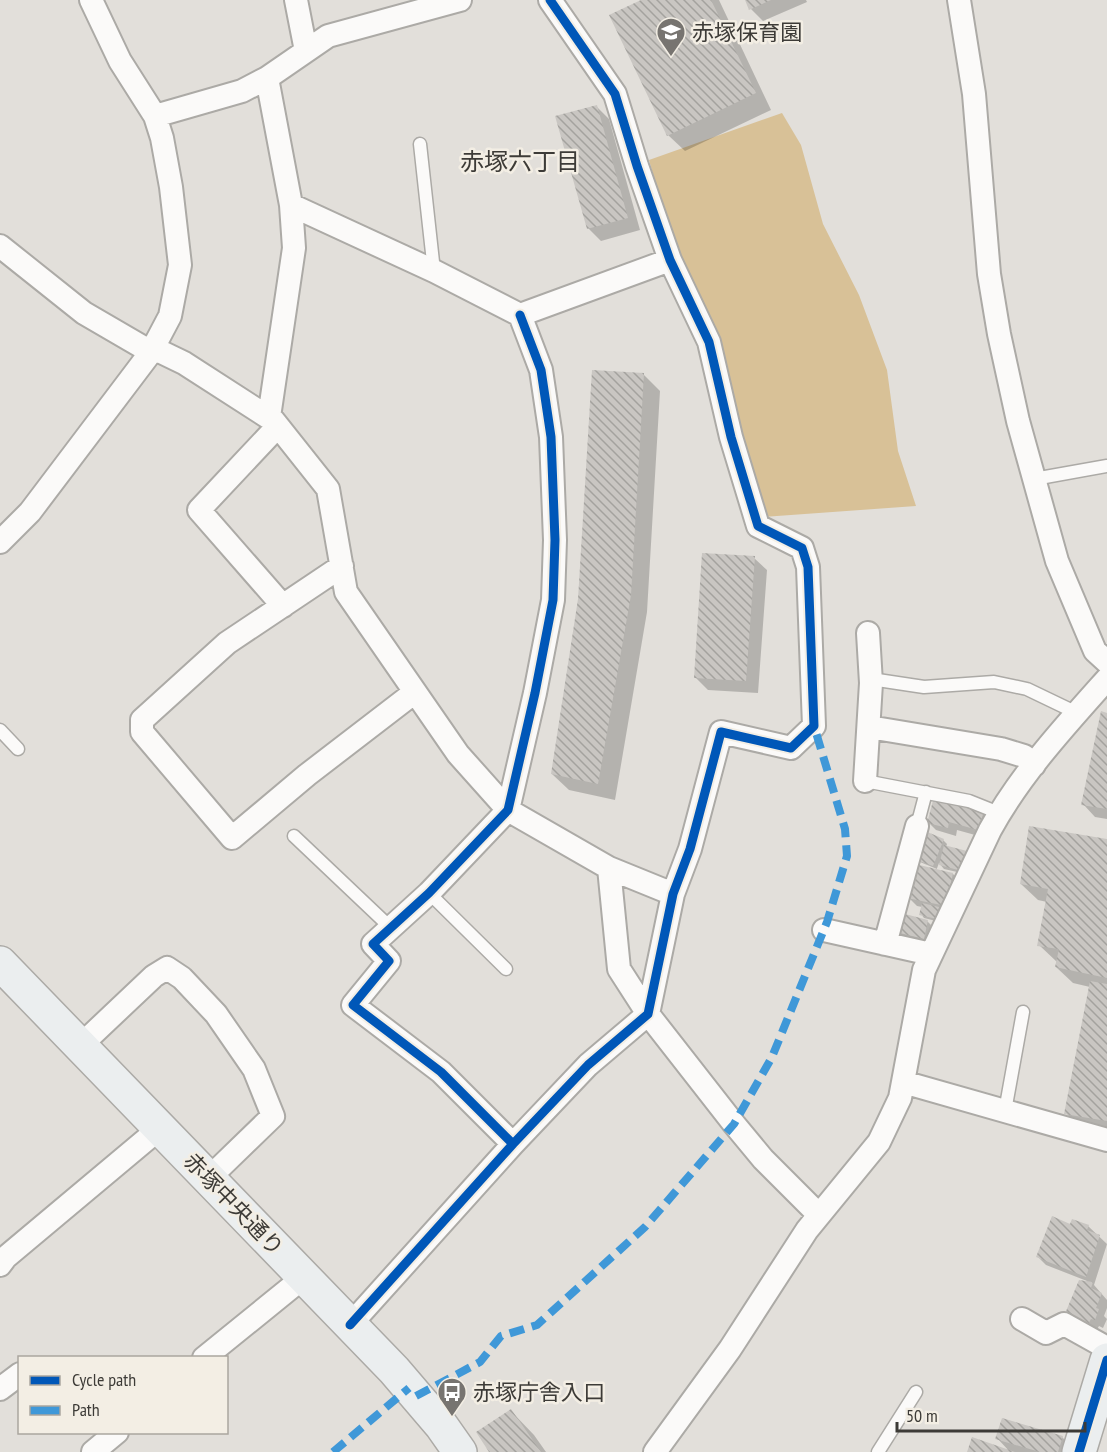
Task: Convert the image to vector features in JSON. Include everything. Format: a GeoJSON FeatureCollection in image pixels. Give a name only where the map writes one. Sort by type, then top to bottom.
{"type":"FeatureCollection","features":[{"type":"Feature","properties":{"kind":"street"},"geometry":{"type":"LineString","coordinates":[[0,542],[30,512],[152,350],[170,316],[180,265],[171,187],[162,138],[154,116],[120,61],[91,0]]}},
{"type":"Feature","properties":{"kind":"street"},"geometry":{"type":"LineString","coordinates":[[296,0],[306,51]]}},
{"type":"Feature","properties":{"kind":"street"},"geometry":{"type":"LineString","coordinates":[[154,116],[242,91],[267,78],[328,36],[459,0]]}},
{"type":"Feature","properties":{"kind":"street"},"geometry":{"type":"LineString","coordinates":[[351,1325],[513,1144],[588,1065],[648,1014],[673,894],[690,849],[721,732],[791,748],[814,726],[808,567],[802,548],[758,526],[731,437],[709,342],[670,260],[615,94],[550,0]]}},
{"type":"Feature","properties":{"kind":"street"},"geometry":{"type":"LineString","coordinates":[[959,0],[974,94],[989,273],[999,334],[1016,410],[1058,561],[1095,651],[1107,662]]}},
{"type":"Feature","properties":{"kind":"street"},"geometry":{"type":"LineString","coordinates":[[267,78],[291,205],[294,248],[273,422],[199,510],[283,606]]}},
{"type":"Feature","properties":{"kind":"street"},"geometry":{"type":"LineString","coordinates":[[291,205],[520,315],[541,370],[551,437],[555,540],[553,600],[535,693],[508,810],[429,893],[373,944],[389,961],[353,1005],[441,1072],[513,1144]]}},
{"type":"Feature","properties":{"kind":"street"},"geometry":{"type":"LineString","coordinates":[[1,249],[84,313],[152,350],[184,363],[273,422],[328,489],[346,592],[458,754],[508,810],[609,868],[673,894]]}},
{"type":"Feature","properties":{"kind":"street"},"geometry":{"type":"LineString","coordinates":[[520,315],[670,260]]}},
{"type":"Feature","properties":{"kind":"street"},"geometry":{"type":"LineString","coordinates":[[342,566],[227,644],[142,720],[142,732],[232,838],[307,775],[415,692]]}},
{"type":"Feature","properties":{"kind":"street"},"geometry":{"type":"LineString","coordinates":[[865,781],[871,679],[868,633]]}},
{"type":"Feature","properties":{"kind":"street"},"geometry":{"type":"LineString","coordinates":[[655,1452],[730,1349],[807,1230],[879,1142],[900,1098],[924,970],[999,813],[1034,765],[1107,680]]}},
{"type":"Feature","properties":{"kind":"street"},"geometry":{"type":"LineString","coordinates":[[869,727],[1001,749],[1024,756],[1034,765]]}},
{"type":"Feature","properties":{"kind":"street"},"geometry":{"type":"LineString","coordinates":[[885,944],[916,826]]}},
{"type":"Feature","properties":{"kind":"street"},"geometry":{"type":"LineString","coordinates":[[609,868],[619,969],[648,1014],[764,1159],[819,1215]]}},
{"type":"Feature","properties":{"kind":"street"},"geometry":{"type":"LineString","coordinates":[[824,930],[931,954]]}},
{"type":"Feature","properties":{"kind":"street","name":"赤塚中央通り"},"geometry":{"type":"LineString","coordinates":[[0,963],[394,1370],[441,1425],[460,1452]]}},
{"type":"Feature","properties":{"kind":"street"},"geometry":{"type":"LineString","coordinates":[[81,1045],[154,976],[167,968],[182,978],[209,1006],[254,1069],[273,1116],[209,1178]]}},
{"type":"Feature","properties":{"kind":"street"},"geometry":{"type":"LineString","coordinates":[[903,1082],[1107,1140]]}},
{"type":"Feature","properties":{"kind":"street"},"geometry":{"type":"LineString","coordinates":[[0,1265],[6,1257],[160,1128]]}},
{"type":"Feature","properties":{"kind":"street"},"geometry":{"type":"LineString","coordinates":[[206,1356],[304,1276]]}},
{"type":"Feature","properties":{"kind":"street"},"geometry":{"type":"LineString","coordinates":[[1022,1319],[1046,1333],[1064,1324],[1107,1348]]}},
{"type":"Feature","properties":{"kind":"street"},"geometry":{"type":"LineString","coordinates":[[1079,1452],[1101,1403],[1107,1360]]}},
{"type":"Feature","properties":{"kind":"street"},"geometry":{"type":"LineString","coordinates":[[0,1389],[18,1376]]}},
{"type":"Feature","properties":{"kind":"lane"},"geometry":{"type":"LineString","coordinates":[[420,144],[434,272]]}},
{"type":"Feature","properties":{"kind":"lane"},"geometry":{"type":"LineString","coordinates":[[1034,478],[1107,466]]}},
{"type":"Feature","properties":{"kind":"lane"},"geometry":{"type":"LineString","coordinates":[[871,679],[924,687],[994,682],[1027,689],[1077,713]]}},
{"type":"Feature","properties":{"kind":"lane"},"geometry":{"type":"LineString","coordinates":[[0,729],[18,749]]}},
{"type":"Feature","properties":{"kind":"lane"},"geometry":{"type":"LineString","coordinates":[[865,781],[969,801],[999,813]]}},
{"type":"Feature","properties":{"kind":"lane"},"geometry":{"type":"LineString","coordinates":[[916,826],[926,792]]}},
{"type":"Feature","properties":{"kind":"lane"},"geometry":{"type":"LineString","coordinates":[[294,836],[390,928]]}},
{"type":"Feature","properties":{"kind":"lane"},"geometry":{"type":"LineString","coordinates":[[429,893],[506,969]]}},
{"type":"Feature","properties":{"kind":"lane"},"geometry":{"type":"LineString","coordinates":[[1005,1112],[1023,1012]]}},
{"type":"Feature","properties":{"kind":"lane"},"geometry":{"type":"LineString","coordinates":[[878,1452],[916,1392]]}},
{"type":"Feature","properties":{"kind":"shaded area"},"geometry":{"type":"Polygon","coordinates":[[[782,113],[801,145],[823,224],[859,295],[887,370],[898,451],[916,506],[763,517],[677,258],[649,160],[782,113]]]}},
{"type":"Feature","properties":{"kind":"building"},"geometry":{"type":"Polygon","coordinates":[[[641,0],[711,0],[756,93],[667,136],[609,15],[641,0]]]}},
{"type":"Feature","properties":{"kind":"building"},"geometry":{"type":"Polygon","coordinates":[[[745,0],[771,0],[749,10],[745,0]]]}},
{"type":"Feature","properties":{"kind":"building"},"geometry":{"type":"Polygon","coordinates":[[[597,105],[628,218],[587,229],[555,116],[597,105]]]}},
{"type":"Feature","properties":{"kind":"building"},"geometry":{"type":"Polygon","coordinates":[[[592,370],[644,373],[631,595],[598,784],[551,774],[578,599],[592,370]]]}},
{"type":"Feature","properties":{"kind":"building"},"geometry":{"type":"Polygon","coordinates":[[[702,553],[755,556],[746,681],[694,678],[702,553]]]}},
{"type":"Feature","properties":{"kind":"building"},"geometry":{"type":"Polygon","coordinates":[[[1101,711],[1107,713],[1107,809],[1081,805],[1101,711]]]}},
{"type":"Feature","properties":{"kind":"building"},"geometry":{"type":"Polygon","coordinates":[[[934,797],[984,811],[978,830],[949,822],[948,828],[927,823],[934,797]]]}},
{"type":"Feature","properties":{"kind":"building"},"geometry":{"type":"Polygon","coordinates":[[[1029,826],[1107,839],[1107,978],[1055,967],[1059,949],[1037,946],[1048,889],[1020,884],[1029,826]]]}},
{"type":"Feature","properties":{"kind":"building"},"geometry":{"type":"Polygon","coordinates":[[[925,831],[944,839],[933,866],[914,859],[925,831]]]}},
{"type":"Feature","properties":{"kind":"building"},"geometry":{"type":"Polygon","coordinates":[[[944,845],[967,851],[962,871],[939,865],[944,845]]]}},
{"type":"Feature","properties":{"kind":"building"},"geometry":{"type":"Polygon","coordinates":[[[915,864],[953,873],[946,906],[907,898],[915,864]]]}},
{"type":"Feature","properties":{"kind":"building"},"geometry":{"type":"Polygon","coordinates":[[[922,903],[939,907],[937,919],[919,915],[922,903]]]}},
{"type":"Feature","properties":{"kind":"building"},"geometry":{"type":"Polygon","coordinates":[[[905,914],[928,920],[924,939],[896,932],[898,926],[903,928],[905,914]]]}},
{"type":"Feature","properties":{"kind":"building"},"geometry":{"type":"Polygon","coordinates":[[[1090,981],[1107,984],[1107,1121],[1064,1114],[1090,981]]]}},
{"type":"Feature","properties":{"kind":"building"},"geometry":{"type":"Polygon","coordinates":[[[1052,1216],[1070,1224],[1072,1219],[1089,1225],[1087,1230],[1100,1235],[1086,1277],[1036,1257],[1052,1216]]]}},
{"type":"Feature","properties":{"kind":"building"},"geometry":{"type":"Polygon","coordinates":[[[1079,1280],[1093,1282],[1091,1288],[1102,1293],[1096,1308],[1099,1309],[1095,1320],[1091,1319],[1087,1326],[1064,1316],[1079,1280]]]}},
{"type":"Feature","properties":{"kind":"building"},"geometry":{"type":"Polygon","coordinates":[[[511,1409],[541,1452],[489,1452],[476,1432],[511,1409]]]}},
{"type":"Feature","properties":{"kind":"building"},"geometry":{"type":"Polygon","coordinates":[[[1002,1418],[1063,1436],[1058,1452],[1040,1452],[995,1439],[1002,1418]]]}},
{"type":"Feature","properties":{"kind":"building"},"geometry":{"type":"Polygon","coordinates":[[[972,1437],[1015,1452],[967,1452],[972,1437]]]}},
{"type":"Feature","properties":{"kind":"marked path"},"geometry":{"type":"LineString","coordinates":[[416,1396],[480,1362],[501,1336],[537,1325],[645,1227],[734,1124],[772,1057],[827,922],[847,856],[845,829],[814,726]]}},
{"type":"Feature","properties":{"kind":"marked path"},"geometry":{"type":"LineString","coordinates":[[333,1452],[409,1388]]}},
{"type":"Feature","properties":{"kind":"cycle path"},"geometry":{"type":"LineString","coordinates":[[350,1325],[513,1144],[588,1065],[648,1014],[673,894],[690,849],[721,732],[791,748],[814,726],[808,567],[802,548],[758,526],[731,437],[709,342],[670,260],[615,94],[550,0]]}},
{"type":"Feature","properties":{"kind":"cycle path"},"geometry":{"type":"LineString","coordinates":[[513,1144],[441,1072],[353,1005],[389,961],[373,944],[429,893],[508,810],[535,693],[553,600],[555,540],[551,437],[541,370],[520,315]]}},
{"type":"Feature","properties":{"kind":"cycle path"},"geometry":{"type":"LineString","coordinates":[[1079,1452],[1107,1360]]}},
{"type":"Feature","properties":{"kind":"place","name":"赤塚保育園"},"geometry":{"type":"Point","coordinates":[671,58]}},
{"type":"Feature","properties":{"kind":"place","name":"赤塚庁舎入口"},"geometry":{"type":"Point","coordinates":[452,1418]}},
{"type":"Feature","properties":{"kind":"district","name":"赤塚六丁目"},"geometry":{"type":"Point","coordinates":[520,162]}}]}
